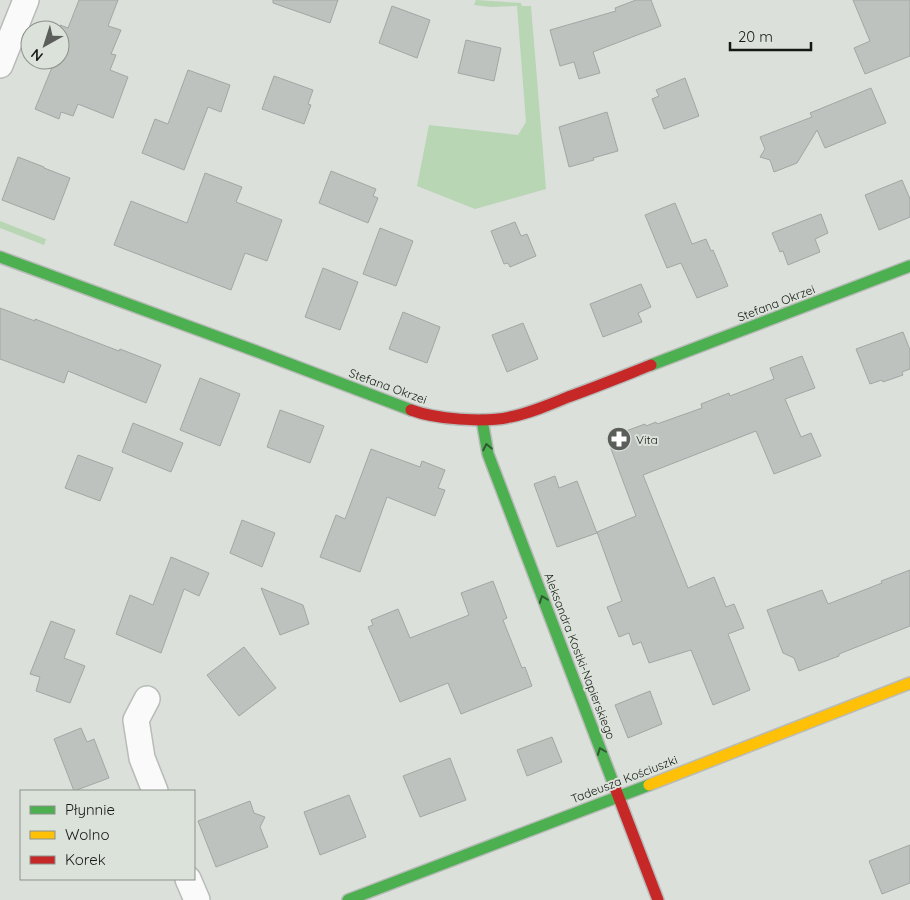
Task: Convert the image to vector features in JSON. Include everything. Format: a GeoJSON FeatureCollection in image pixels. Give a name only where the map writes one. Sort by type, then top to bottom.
{"type":"FeatureCollection","features":[{"type":"Feature","properties":{"kind":"street"},"geometry":{"type":"LineString","coordinates":[[0,65],[26,0]]}},
{"type":"Feature","properties":{"kind":"street","name":"Stefana Okrzei"},"geometry":{"type":"LineString","coordinates":[[0,257],[420,413],[482,420],[508,418],[532,411],[910,266]]}},
{"type":"Feature","properties":{"kind":"street","name":"Aleksandra Kostki-Napierskiego"},"geometry":{"type":"LineString","coordinates":[[482,420],[488,454],[658,900]]}},
{"type":"Feature","properties":{"kind":"street","name":"Tadeusza Kościuszki"},"geometry":{"type":"LineString","coordinates":[[348,900],[910,683]]}},
{"type":"Feature","properties":{"kind":"street"},"geometry":{"type":"LineString","coordinates":[[147,699],[136,720],[142,758],[155,790]]}},
{"type":"Feature","properties":{"kind":"street"},"geometry":{"type":"LineString","coordinates":[[188,880],[197,900]]}},
{"type":"Feature","properties":{"kind":"green space"},"geometry":{"type":"Polygon","coordinates":[[[476,0],[521,3],[522,6],[531,6],[546,189],[475,209],[417,186],[429,125],[518,135],[526,122],[517,6],[491,7],[474,5],[476,0]]]}},
{"type":"Feature","properties":{"kind":"green space"},"geometry":{"type":"Polygon","coordinates":[[[0,221],[46,239],[44,245],[0,228],[0,221]]]}},
{"type":"Feature","properties":{"kind":"building"},"geometry":{"type":"Polygon","coordinates":[[[79,0],[118,0],[108,26],[121,30],[111,54],[116,55],[110,70],[128,77],[113,118],[78,104],[73,116],[61,112],[59,119],[35,109],[51,70],[70,70],[70,23],[79,0]]]}},
{"type":"Feature","properties":{"kind":"building"},"geometry":{"type":"Polygon","coordinates":[[[273,0],[338,0],[330,23],[273,3],[273,0]]]}},
{"type":"Feature","properties":{"kind":"building"},"geometry":{"type":"Polygon","coordinates":[[[636,0],[651,0],[661,26],[593,52],[600,73],[579,79],[574,62],[560,66],[550,30],[616,11],[615,8],[636,0]]]}},
{"type":"Feature","properties":{"kind":"building"},"geometry":{"type":"Polygon","coordinates":[[[853,0],[910,0],[910,56],[865,74],[854,48],[870,41],[853,0]]]}},
{"type":"Feature","properties":{"kind":"building"},"geometry":{"type":"Polygon","coordinates":[[[392,6],[430,20],[417,58],[379,43],[392,6]]]}},
{"type":"Feature","properties":{"kind":"building"},"geometry":{"type":"Polygon","coordinates":[[[466,40],[501,48],[494,81],[458,73],[466,40]]]}},
{"type":"Feature","properties":{"kind":"building"},"geometry":{"type":"Polygon","coordinates":[[[188,70],[230,85],[221,112],[208,107],[184,170],[142,153],[155,119],[168,124],[188,70]]]}},
{"type":"Feature","properties":{"kind":"building"},"geometry":{"type":"Polygon","coordinates":[[[274,76],[313,90],[308,104],[311,105],[304,124],[262,109],[274,76]]]}},
{"type":"Feature","properties":{"kind":"building"},"geometry":{"type":"Polygon","coordinates":[[[685,78],[699,116],[664,129],[652,99],[659,96],[656,90],[685,78]]]}},
{"type":"Feature","properties":{"kind":"building"},"geometry":{"type":"Polygon","coordinates":[[[871,88],[886,123],[825,148],[817,130],[797,163],[774,172],[770,160],[760,157],[765,149],[760,137],[812,117],[810,113],[871,88]]]}},
{"type":"Feature","properties":{"kind":"building"},"geometry":{"type":"Polygon","coordinates":[[[607,112],[618,151],[569,167],[559,127],[607,112]]]}},
{"type":"Feature","properties":{"kind":"building"},"geometry":{"type":"Polygon","coordinates":[[[18,157],[70,178],[54,220],[2,200],[18,157]]]}},
{"type":"Feature","properties":{"kind":"building"},"geometry":{"type":"Polygon","coordinates":[[[331,171],[376,189],[373,196],[378,198],[368,223],[319,203],[331,171]]]}},
{"type":"Feature","properties":{"kind":"building"},"geometry":{"type":"Polygon","coordinates":[[[205,173],[242,187],[236,202],[282,220],[267,261],[245,253],[231,290],[114,245],[131,201],[187,223],[205,173]]]}},
{"type":"Feature","properties":{"kind":"building"},"geometry":{"type":"Polygon","coordinates":[[[902,180],[910,199],[910,217],[879,230],[865,195],[902,180]]]}},
{"type":"Feature","properties":{"kind":"building"},"geometry":{"type":"Polygon","coordinates":[[[675,203],[692,244],[706,239],[711,251],[713,250],[728,286],[697,298],[681,263],[667,268],[645,215],[675,203]]]}},
{"type":"Feature","properties":{"kind":"building"},"geometry":{"type":"Polygon","coordinates":[[[821,214],[828,233],[815,239],[820,252],[788,265],[783,251],[780,252],[772,233],[821,214]]]}},
{"type":"Feature","properties":{"kind":"building"},"geometry":{"type":"Polygon","coordinates":[[[515,222],[521,236],[527,234],[536,256],[510,267],[508,263],[504,264],[491,231],[515,222]]]}},
{"type":"Feature","properties":{"kind":"building"},"geometry":{"type":"Polygon","coordinates":[[[380,228],[413,241],[396,286],[363,274],[380,228]]]}},
{"type":"Feature","properties":{"kind":"building"},"geometry":{"type":"Polygon","coordinates":[[[323,268],[358,282],[340,330],[305,317],[323,268]]]}},
{"type":"Feature","properties":{"kind":"building"},"geometry":{"type":"Polygon","coordinates":[[[641,284],[651,307],[638,313],[642,322],[603,337],[590,304],[641,284]]]}},
{"type":"Feature","properties":{"kind":"building"},"geometry":{"type":"Polygon","coordinates":[[[0,308],[161,365],[146,403],[68,371],[64,383],[0,359],[0,308]]]}},
{"type":"Feature","properties":{"kind":"building"},"geometry":{"type":"Polygon","coordinates":[[[403,312],[440,327],[427,363],[389,349],[403,312]]]}},
{"type":"Feature","properties":{"kind":"building"},"geometry":{"type":"Polygon","coordinates":[[[523,323],[538,359],[507,372],[492,335],[523,323]]]}},
{"type":"Feature","properties":{"kind":"building"},"geometry":{"type":"Polygon","coordinates":[[[903,332],[910,350],[910,369],[902,372],[903,375],[870,384],[856,349],[903,332]]]}},
{"type":"Feature","properties":{"kind":"building"},"geometry":{"type":"Polygon","coordinates":[[[802,356],[815,388],[785,399],[801,437],[811,433],[821,456],[774,474],[756,431],[643,475],[688,588],[714,577],[726,607],[734,604],[744,628],[728,634],[750,690],[713,705],[691,650],[649,663],[641,642],[633,645],[629,633],[619,637],[607,607],[622,601],[597,532],[636,516],[607,438],[645,424],[646,426],[656,422],[657,424],[702,408],[701,404],[729,393],[730,396],[774,379],[770,368],[802,356]]]}},
{"type":"Feature","properties":{"kind":"building"},"geometry":{"type":"Polygon","coordinates":[[[200,378],[240,394],[220,446],[180,430],[200,378]]]}},
{"type":"Feature","properties":{"kind":"building"},"geometry":{"type":"Polygon","coordinates":[[[280,410],[324,426],[310,463],[267,447],[280,410]]]}},
{"type":"Feature","properties":{"kind":"building"},"geometry":{"type":"Polygon","coordinates":[[[133,423],[183,443],[171,472],[122,452],[133,423]]]}},
{"type":"Feature","properties":{"kind":"building"},"geometry":{"type":"Polygon","coordinates":[[[371,449],[420,467],[422,461],[445,470],[438,488],[445,490],[435,516],[387,497],[360,572],[320,557],[336,515],[345,519],[371,449]]]}},
{"type":"Feature","properties":{"kind":"building"},"geometry":{"type":"Polygon","coordinates":[[[78,455],[113,468],[100,501],[65,488],[78,455]]]}},
{"type":"Feature","properties":{"kind":"building"},"geometry":{"type":"Polygon","coordinates":[[[555,476],[559,488],[577,481],[597,533],[557,547],[534,484],[555,476]]]}},
{"type":"Feature","properties":{"kind":"building"},"geometry":{"type":"Polygon","coordinates":[[[242,520],[275,533],[262,567],[230,553],[242,520]]]}},
{"type":"Feature","properties":{"kind":"building"},"geometry":{"type":"Polygon","coordinates":[[[171,557],[209,573],[199,596],[184,589],[161,653],[116,634],[130,595],[153,605],[171,557]]]}},
{"type":"Feature","properties":{"kind":"building"},"geometry":{"type":"Polygon","coordinates":[[[910,570],[910,626],[799,671],[794,658],[783,653],[767,610],[822,590],[828,604],[910,570]]]}},
{"type":"Feature","properties":{"kind":"building"},"geometry":{"type":"Polygon","coordinates":[[[493,581],[507,618],[503,620],[522,668],[525,667],[532,686],[461,714],[448,683],[400,702],[368,627],[373,625],[371,620],[398,609],[410,638],[469,615],[461,593],[493,581]]]}},
{"type":"Feature","properties":{"kind":"building"},"geometry":{"type":"Polygon","coordinates":[[[261,588],[303,605],[309,624],[280,635],[261,588]]]}},
{"type":"Feature","properties":{"kind":"building"},"geometry":{"type":"Polygon","coordinates":[[[51,621],[75,630],[64,658],[85,666],[70,703],[36,691],[40,677],[30,674],[51,621]]]}},
{"type":"Feature","properties":{"kind":"building"},"geometry":{"type":"Polygon","coordinates":[[[244,647],[276,688],[239,716],[207,675],[244,647]]]}},
{"type":"Feature","properties":{"kind":"building"},"geometry":{"type":"Polygon","coordinates":[[[650,691],[662,724],[628,738],[615,705],[650,691]]]}},
{"type":"Feature","properties":{"kind":"building"},"geometry":{"type":"Polygon","coordinates":[[[81,728],[87,742],[94,739],[109,778],[74,790],[54,739],[81,728]]]}},
{"type":"Feature","properties":{"kind":"building"},"geometry":{"type":"Polygon","coordinates":[[[552,737],[562,762],[527,776],[517,750],[552,737]]]}},
{"type":"Feature","properties":{"kind":"building"},"geometry":{"type":"Polygon","coordinates":[[[450,758],[466,800],[420,817],[403,776],[450,758]]]}},
{"type":"Feature","properties":{"kind":"building"},"geometry":{"type":"Polygon","coordinates":[[[349,795],[366,837],[320,855],[304,812],[349,795]]]}},
{"type":"Feature","properties":{"kind":"building"},"geometry":{"type":"Polygon","coordinates":[[[250,801],[254,813],[265,817],[260,827],[268,847],[216,867],[198,821],[250,801]]]}},
{"type":"Feature","properties":{"kind":"building"},"geometry":{"type":"Polygon","coordinates":[[[910,845],[910,883],[882,894],[869,861],[910,845]]]}},
{"type":"Feature","properties":{"kind":"traffic: fast"},"geometry":{"type":"LineString","coordinates":[[0,257],[411,410]]}},
{"type":"Feature","properties":{"kind":"traffic: fast"},"geometry":{"type":"LineString","coordinates":[[651,365],[910,266]]}},
{"type":"Feature","properties":{"kind":"traffic: fast"},"geometry":{"type":"LineString","coordinates":[[482,420],[488,454],[614,785]]}},
{"type":"Feature","properties":{"kind":"traffic: fast"},"geometry":{"type":"LineString","coordinates":[[348,900],[649,785]]}},
{"type":"Feature","properties":{"kind":"traffic: slow"},"geometry":{"type":"LineString","coordinates":[[649,785],[910,683]]}},
{"type":"Feature","properties":{"kind":"traffic: jam"},"geometry":{"type":"LineString","coordinates":[[411,410],[433,416],[474,420],[510,417],[539,408],[651,365]]}},
{"type":"Feature","properties":{"kind":"traffic: jam"},"geometry":{"type":"LineString","coordinates":[[614,785],[658,900]]}},
{"type":"Feature","properties":{"kind":"place","name":"Vita"},"geometry":{"type":"Point","coordinates":[619,439]}}]}
